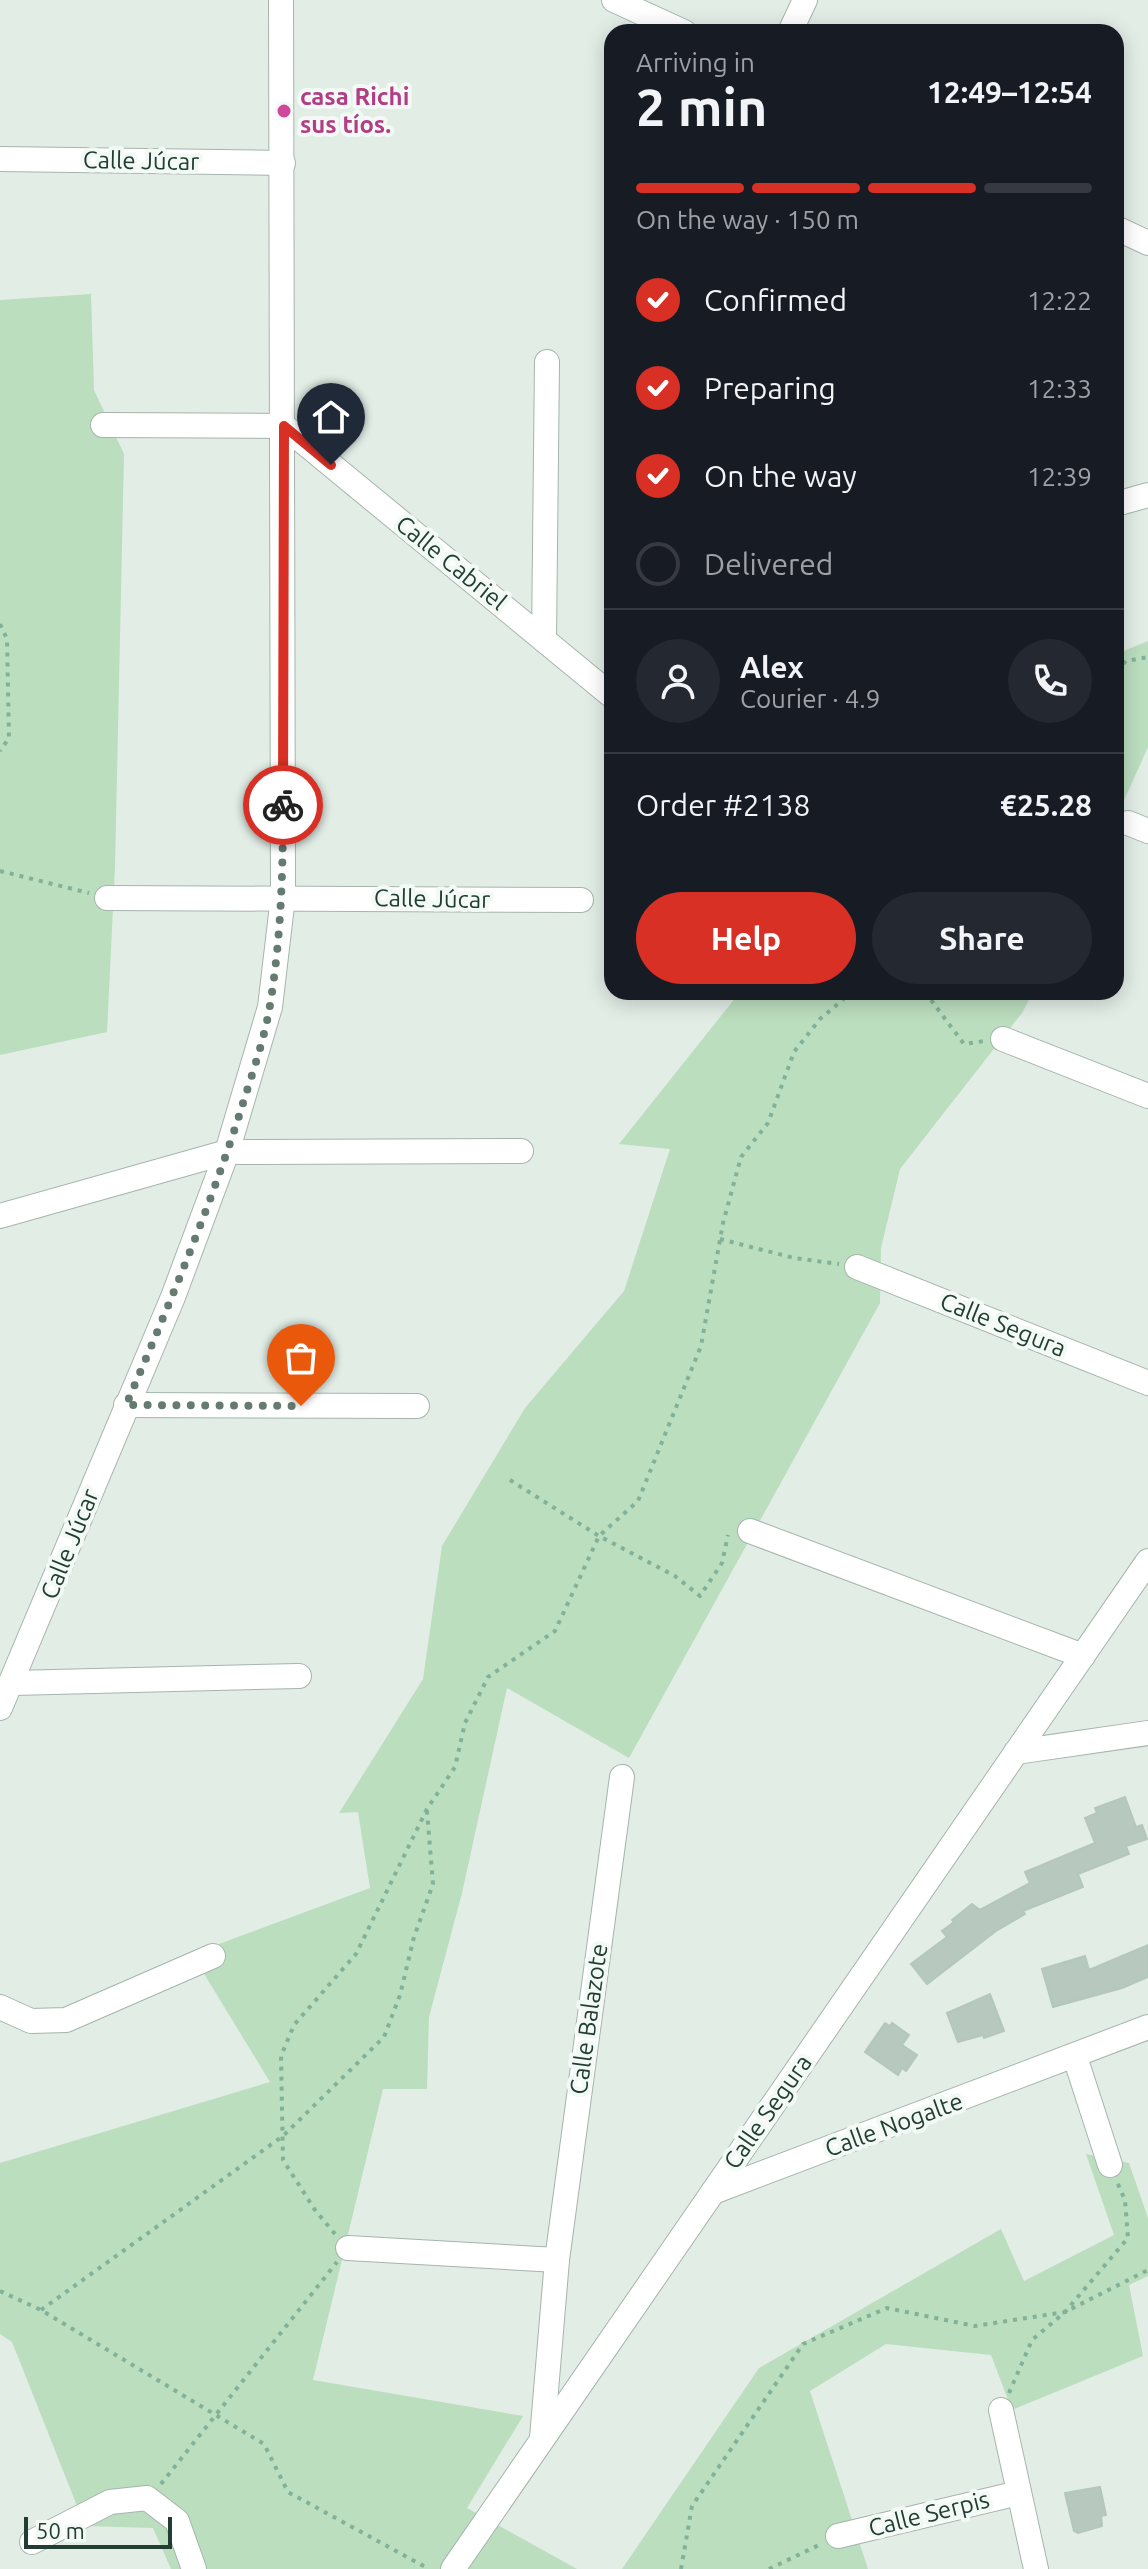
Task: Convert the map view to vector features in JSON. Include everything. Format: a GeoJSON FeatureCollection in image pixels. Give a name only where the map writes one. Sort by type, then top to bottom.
{"type":"FeatureCollection","features":[{"type":"Feature","properties":{"kind":"street","name":"Calle Júcar"},"geometry":{"type":"LineString","coordinates":[[0,1708],[173,1297],[227,1152],[270,1007],[283,897],[281,0]]}},
{"type":"Feature","properties":{"kind":"street"},"geometry":{"type":"LineString","coordinates":[[614,0],[666,24]]}},
{"type":"Feature","properties":{"kind":"street"},"geometry":{"type":"LineString","coordinates":[[794,24],[805,0]]}},
{"type":"Feature","properties":{"kind":"street","name":"Calle Júcar"},"geometry":{"type":"LineString","coordinates":[[0,159],[283,163]]}},
{"type":"Feature","properties":{"kind":"street"},"geometry":{"type":"LineString","coordinates":[[1124,232],[1148,243]]}},
{"type":"Feature","properties":{"kind":"street","name":"Calle Cabriel"},"geometry":{"type":"LineString","coordinates":[[544,640],[547,362]]}},
{"type":"Feature","properties":{"kind":"street"},"geometry":{"type":"LineString","coordinates":[[103,425],[284,426]]}},
{"type":"Feature","properties":{"kind":"street","name":"Calle Cabriel"},"geometry":{"type":"LineString","coordinates":[[284,426],[604,689]]}},
{"type":"Feature","properties":{"kind":"street"},"geometry":{"type":"LineString","coordinates":[[1124,502],[1148,495]]}},
{"type":"Feature","properties":{"kind":"street","name":"Calle Júcar"},"geometry":{"type":"LineString","coordinates":[[107,898],[581,900]]}},
{"type":"Feature","properties":{"kind":"street"},"geometry":{"type":"LineString","coordinates":[[1003,1039],[1148,1096]]}},
{"type":"Feature","properties":{"kind":"street"},"geometry":{"type":"LineString","coordinates":[[0,1216],[227,1152],[521,1151]]}},
{"type":"Feature","properties":{"kind":"street","name":"Calle Segura"},"geometry":{"type":"LineString","coordinates":[[857,1267],[1148,1383]]}},
{"type":"Feature","properties":{"kind":"street"},"geometry":{"type":"LineString","coordinates":[[126,1405],[417,1406]]}},
{"type":"Feature","properties":{"kind":"street"},"geometry":{"type":"LineString","coordinates":[[739,1532],[1083,1656]]}},
{"type":"Feature","properties":{"kind":"street","name":"Calle Segura"},"geometry":{"type":"LineString","coordinates":[[453,2569],[1148,1561]]}},
{"type":"Feature","properties":{"kind":"street"},"geometry":{"type":"LineString","coordinates":[[13,1683],[299,1676]]}},
{"type":"Feature","properties":{"kind":"street"},"geometry":{"type":"LineString","coordinates":[[1016,1752],[1148,1733]]}},
{"type":"Feature","properties":{"kind":"street","name":"Calle Balazote"},"geometry":{"type":"LineString","coordinates":[[542,2440],[557,2260],[622,1777]]}},
{"type":"Feature","properties":{"kind":"street"},"geometry":{"type":"LineString","coordinates":[[0,2007],[31,2021],[66,2020],[213,1956]]}},
{"type":"Feature","properties":{"kind":"street","name":"Calle Nogalte"},"geometry":{"type":"LineString","coordinates":[[713,2192],[1148,2027]]}},
{"type":"Feature","properties":{"kind":"street"},"geometry":{"type":"LineString","coordinates":[[1075,2057],[1110,2165]]}},
{"type":"Feature","properties":{"kind":"street"},"geometry":{"type":"LineString","coordinates":[[348,2248],[557,2260]]}},
{"type":"Feature","properties":{"kind":"street","name":"Calle Serpis"},"geometry":{"type":"LineString","coordinates":[[1001,2410],[1036,2569]]}},
{"type":"Feature","properties":{"kind":"street","name":"Calle Serpis"},"geometry":{"type":"LineString","coordinates":[[838,2536],[1019,2493]]}},
{"type":"Feature","properties":{"kind":"street"},"geometry":{"type":"LineString","coordinates":[[32,2542],[110,2502],[147,2498],[177,2521],[194,2569]]}},
{"type":"Feature","properties":{"kind":"path"},"geometry":{"type":"LineString","coordinates":[[0,624],[7,639],[9,738],[0,751]]}},
{"type":"Feature","properties":{"kind":"path"},"geometry":{"type":"LineString","coordinates":[[1124,663],[1148,657]]}},
{"type":"Feature","properties":{"kind":"path"},"geometry":{"type":"LineString","coordinates":[[0,871],[107,898]]}},
{"type":"Feature","properties":{"kind":"path"},"geometry":{"type":"LineString","coordinates":[[147,2498],[176,2468],[348,2248],[315,2210],[283,2160],[281,2056],[294,2025],[356,1954],[427,1809],[455,1767],[465,1723],[488,1677],[555,1631],[599,1536],[638,1501],[701,1346],[720,1239],[741,1157],[768,1123],[794,1052],[820,1019],[843,1000]]}},
{"type":"Feature","properties":{"kind":"path"},"geometry":{"type":"LineString","coordinates":[[931,1000],[964,1044],[1003,1039]]}},
{"type":"Feature","properties":{"kind":"path"},"geometry":{"type":"LineString","coordinates":[[720,1239],[794,1258],[857,1267]]}},
{"type":"Feature","properties":{"kind":"path"},"geometry":{"type":"LineString","coordinates":[[510,1480],[599,1536],[675,1576],[700,1596],[739,1532]]}},
{"type":"Feature","properties":{"kind":"path"},"geometry":{"type":"LineString","coordinates":[[41,2310],[283,2136],[384,2037],[400,1995],[414,1937],[433,1884],[427,1809]]}},
{"type":"Feature","properties":{"kind":"path"},"geometry":{"type":"LineString","coordinates":[[1001,2410],[1032,2340],[1065,2312],[1128,2238],[1125,2200],[1110,2165]]}},
{"type":"Feature","properties":{"kind":"path"},"geometry":{"type":"LineString","coordinates":[[681,2569],[692,2506],[803,2344],[887,2308],[975,2326],[1065,2312],[1148,2270]]}},
{"type":"Feature","properties":{"kind":"path"},"geometry":{"type":"LineString","coordinates":[[0,2291],[41,2310],[216,2418],[264,2444],[288,2492],[429,2569]]}},
{"type":"Feature","properties":{"kind":"path"},"geometry":{"type":"LineString","coordinates":[[769,2569],[838,2536]]}},
{"type":"Feature","properties":{"kind":"green space"},"geometry":{"type":"Polygon","coordinates":[[[91,294],[94,390],[124,454],[115,867],[107,1032],[0,1055],[0,300],[91,294]]]}},
{"type":"Feature","properties":{"kind":"green space"},"geometry":{"type":"Polygon","coordinates":[[[1148,641],[1148,747],[1124,800],[1124,651],[1148,641]]]}},
{"type":"Feature","properties":{"kind":"green space"},"geometry":{"type":"Polygon","coordinates":[[[734,1000],[1029,1000],[1022,1013],[900,1169],[881,1248],[880,1303],[629,1758],[507,1688],[462,1893],[429,2017],[427,2089],[383,2089],[313,2380],[523,2416],[467,2508],[577,2569],[171,2569],[153,2528],[85,2526],[12,2342],[0,2334],[0,2163],[270,2082],[192,1954],[370,1888],[358,1812],[339,1813],[423,1679],[442,1546],[525,1408],[624,1291],[670,1149],[619,1144],[734,1000]]]}},
{"type":"Feature","properties":{"kind":"green space"},"geometry":{"type":"Polygon","coordinates":[[[1086,2154],[1129,2163],[1148,2218],[1148,2276],[1129,2285],[1143,2356],[1012,2410],[991,2355],[886,2344],[810,2391],[868,2569],[622,2569],[759,2368],[1001,2229],[1024,2281],[1114,2235],[1086,2154]]]}},
{"type":"Feature","properties":{"kind":"building"},"geometry":{"type":"Polygon","coordinates":[[[1125,1797],[1136,1827],[1142,1825],[1147,1839],[1126,1846],[1129,1854],[1078,1874],[1083,1887],[1023,1911],[1025,1914],[996,1931],[927,1984],[911,1964],[947,1937],[942,1931],[954,1922],[952,1920],[972,1904],[980,1910],[1030,1883],[1025,1872],[1095,1843],[1085,1818],[1097,1813],[1095,1808],[1125,1797]]]}},
{"type":"Feature","properties":{"kind":"building"},"geometry":{"type":"Polygon","coordinates":[[[1148,1945],[1148,1977],[1122,1988],[1053,2007],[1042,1969],[1085,1956],[1089,1970],[1148,1945]]]}},
{"type":"Feature","properties":{"kind":"building"},"geometry":{"type":"Polygon","coordinates":[[[990,1994],[1004,2031],[958,2042],[947,2013],[990,1994]]]}},
{"type":"Feature","properties":{"kind":"building"},"geometry":{"type":"Polygon","coordinates":[[[885,2023],[890,2026],[892,2023],[909,2035],[902,2045],[917,2055],[906,2071],[902,2068],[898,2075],[865,2052],[885,2023]]]}},
{"type":"Feature","properties":{"kind":"building"},"geometry":{"type":"Polygon","coordinates":[[[1100,2487],[1106,2515],[1101,2516],[1102,2526],[1078,2533],[1074,2531],[1065,2493],[1100,2487]]]}},
{"type":"Feature","properties":{"kind":"way so far"},"geometry":{"type":"LineString","coordinates":[[283,805],[283,897],[270,1007],[258,1054],[227,1152],[173,1297],[126,1405],[301,1406]]}},
{"type":"Feature","properties":{"kind":"place","name":"casa Richi sus tíos."},"geometry":{"type":"Point","coordinates":[284,111]}},
{"type":"Feature","properties":{"kind":"route"},"geometry":{"type":"LineString","coordinates":[[283,805],[284,426],[331,465]]}}]}
